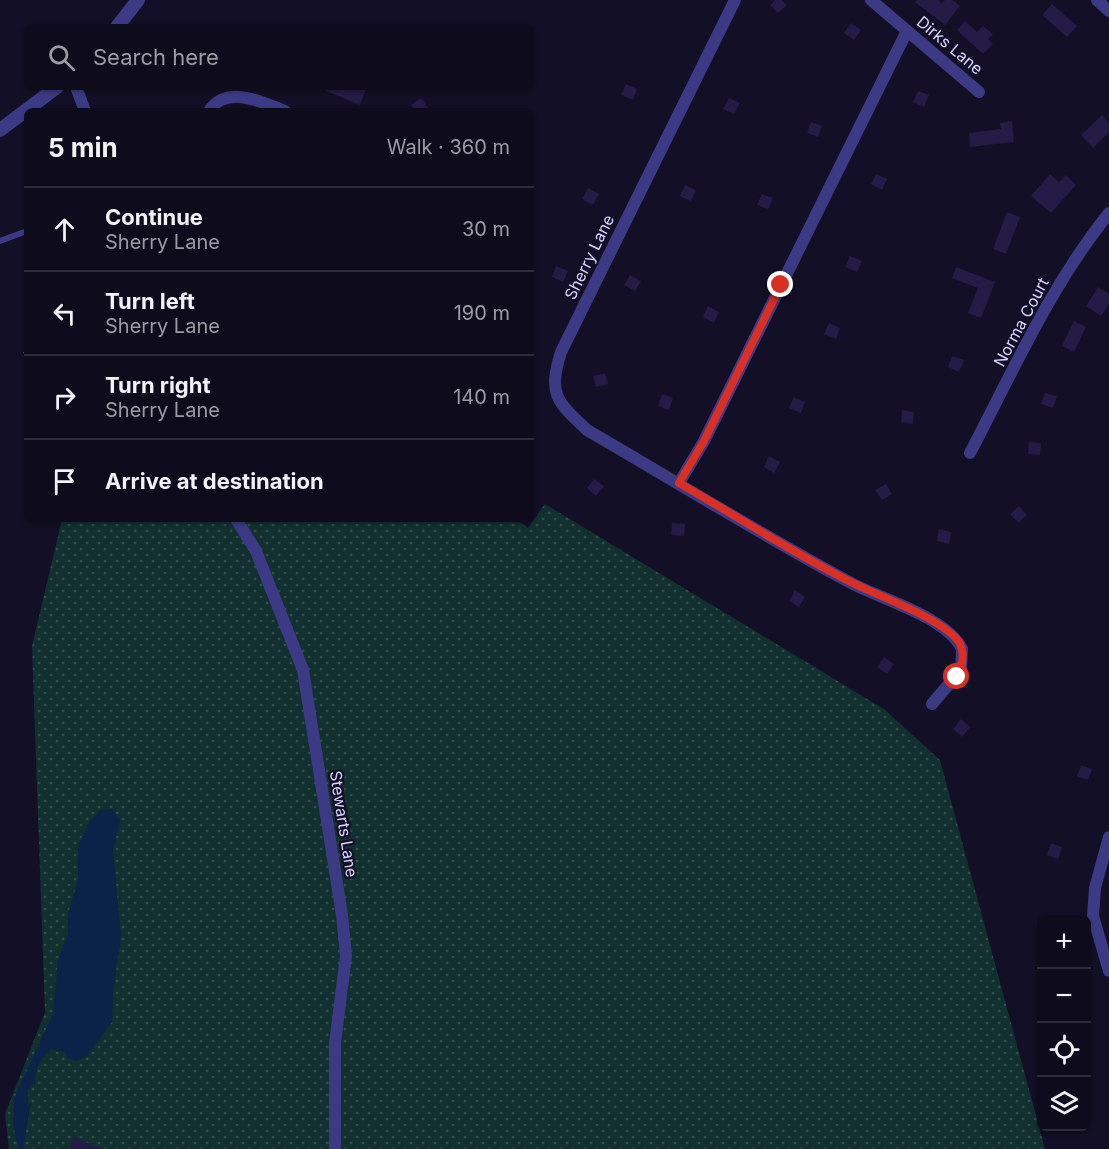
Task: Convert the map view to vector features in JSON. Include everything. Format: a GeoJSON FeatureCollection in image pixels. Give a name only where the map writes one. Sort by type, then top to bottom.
{"type":"FeatureCollection","features":[{"type":"Feature","properties":{"kind":"street"},"geometry":{"type":"LineString","coordinates":[[119,24],[138,0]]}},
{"type":"Feature","properties":{"kind":"street","name":"Sherry Lane"},"geometry":{"type":"LineString","coordinates":[[735,0],[561,351],[554,374],[555,396],[563,408],[587,430],[854,584],[911,610],[948,632],[962,649],[961,670],[932,704]]}},
{"type":"Feature","properties":{"kind":"street","name":"Dirks Lane"},"geometry":{"type":"LineString","coordinates":[[871,0],[979,92]]}},
{"type":"Feature","properties":{"kind":"street"},"geometry":{"type":"LineString","coordinates":[[1097,0],[1109,11]]}},
{"type":"Feature","properties":{"kind":"street"},"geometry":{"type":"LineString","coordinates":[[679,483],[704,441],[907,31]]}},
{"type":"Feature","properties":{"kind":"street"},"geometry":{"type":"LineString","coordinates":[[29,108],[53,90]]}},
{"type":"Feature","properties":{"kind":"street"},"geometry":{"type":"LineString","coordinates":[[77,90],[84,108]]}},
{"type":"Feature","properties":{"kind":"street"},"geometry":{"type":"LineString","coordinates":[[212,108],[225,97],[245,97],[276,108]]}},
{"type":"Feature","properties":{"kind":"street"},"geometry":{"type":"LineString","coordinates":[[0,130],[24,112]]}},
{"type":"Feature","properties":{"kind":"street","name":"Norma Court"},"geometry":{"type":"LineString","coordinates":[[970,453],[1049,302],[1085,243],[1109,213]]}},
{"type":"Feature","properties":{"kind":"street","name":"Stewarts Lane"},"geometry":{"type":"LineString","coordinates":[[238,522],[256,551],[303,670],[342,915],[346,956],[335,1043],[335,1149]]}},
{"type":"Feature","properties":{"kind":"street"},"geometry":{"type":"LineString","coordinates":[[1109,837],[1095,888],[1093,916],[1109,971]]}},
{"type":"Feature","properties":{"kind":"lane"},"geometry":{"type":"LineString","coordinates":[[0,241],[24,232]]}},
{"type":"Feature","properties":{"kind":"green space"},"geometry":{"type":"Polygon","coordinates":[[[545,504],[884,709],[940,760],[1037,1119],[1037,1131],[1040,1131],[1045,1149],[9,1149],[5,1114],[45,1012],[32,646],[61,522],[520,522],[528,528],[545,504]]]}},
{"type":"Feature","properties":{"kind":"water"},"geometry":{"type":"Polygon","coordinates":[[[112,809],[120,819],[113,851],[121,936],[113,992],[112,1022],[88,1055],[77,1061],[69,1059],[64,1052],[51,1049],[44,1056],[37,1068],[35,1083],[28,1090],[28,1106],[31,1102],[23,1149],[18,1149],[13,1123],[14,1098],[53,1014],[58,960],[68,935],[68,914],[78,879],[78,845],[91,820],[101,810],[112,809]]]}},
{"type":"Feature","properties":{"kind":"building"},"geometry":{"type":"Polygon","coordinates":[[[775,0],[782,0],[787,5],[778,13],[770,5],[775,0]]]}},
{"type":"Feature","properties":{"kind":"building"},"geometry":{"type":"Polygon","coordinates":[[[917,0],[938,0],[942,3],[945,0],[953,0],[960,6],[945,25],[915,2],[917,0]]]}},
{"type":"Feature","properties":{"kind":"building"},"geometry":{"type":"Polygon","coordinates":[[[1052,4],[1077,26],[1067,37],[1042,15],[1052,4]]]}},
{"type":"Feature","properties":{"kind":"building"},"geometry":{"type":"Polygon","coordinates":[[[965,21],[977,32],[983,26],[993,34],[988,39],[993,44],[983,54],[957,30],[965,21]]]}},
{"type":"Feature","properties":{"kind":"building"},"geometry":{"type":"Polygon","coordinates":[[[851,23],[861,30],[854,40],[844,33],[851,23]]]}},
{"type":"Feature","properties":{"kind":"building"},"geometry":{"type":"Polygon","coordinates":[[[626,84],[637,89],[633,100],[621,95],[626,84]]]}},
{"type":"Feature","properties":{"kind":"building"},"geometry":{"type":"Polygon","coordinates":[[[326,90],[366,90],[360,105],[326,90]]]}},
{"type":"Feature","properties":{"kind":"building"},"geometry":{"type":"Polygon","coordinates":[[[918,91],[929,95],[924,107],[913,102],[918,91]]]}},
{"type":"Feature","properties":{"kind":"building"},"geometry":{"type":"Polygon","coordinates":[[[421,98],[428,108],[413,108],[411,105],[421,98]]]}},
{"type":"Feature","properties":{"kind":"building"},"geometry":{"type":"Polygon","coordinates":[[[729,98],[740,103],[734,114],[723,109],[729,98]]]}},
{"type":"Feature","properties":{"kind":"building"},"geometry":{"type":"Polygon","coordinates":[[[1102,115],[1109,123],[1109,132],[1093,148],[1081,135],[1102,115]]]}},
{"type":"Feature","properties":{"kind":"building"},"geometry":{"type":"Polygon","coordinates":[[[1012,121],[1014,142],[970,147],[969,133],[1001,129],[1000,123],[1012,121]]]}},
{"type":"Feature","properties":{"kind":"building"},"geometry":{"type":"Polygon","coordinates":[[[811,122],[822,126],[818,137],[807,133],[811,122]]]}},
{"type":"Feature","properties":{"kind":"building"},"geometry":{"type":"Polygon","coordinates":[[[876,174],[887,179],[882,190],[871,184],[876,174]]]}},
{"type":"Feature","properties":{"kind":"building"},"geometry":{"type":"Polygon","coordinates":[[[1050,174],[1059,182],[1066,175],[1076,185],[1051,213],[1031,196],[1050,174]]]}},
{"type":"Feature","properties":{"kind":"building"},"geometry":{"type":"Polygon","coordinates":[[[685,185],[696,190],[691,201],[680,196],[685,185]]]}},
{"type":"Feature","properties":{"kind":"building"},"geometry":{"type":"Polygon","coordinates":[[[588,188],[599,194],[593,205],[582,199],[588,188]]]}},
{"type":"Feature","properties":{"kind":"building"},"geometry":{"type":"Polygon","coordinates":[[[762,194],[773,198],[768,209],[757,205],[762,194]]]}},
{"type":"Feature","properties":{"kind":"building"},"geometry":{"type":"Polygon","coordinates":[[[1007,212],[1020,217],[1006,254],[993,249],[1007,212]]]}},
{"type":"Feature","properties":{"kind":"building"},"geometry":{"type":"Polygon","coordinates":[[[850,256],[862,261],[857,272],[845,267],[850,256]]]}},
{"type":"Feature","properties":{"kind":"building"},"geometry":{"type":"Polygon","coordinates":[[[556,266],[568,271],[563,282],[552,277],[556,266]]]}},
{"type":"Feature","properties":{"kind":"building"},"geometry":{"type":"Polygon","coordinates":[[[956,267],[995,282],[981,318],[968,313],[978,288],[952,278],[956,267]]]}},
{"type":"Feature","properties":{"kind":"building"},"geometry":{"type":"Polygon","coordinates":[[[630,275],[641,281],[635,291],[624,285],[630,275]]]}},
{"type":"Feature","properties":{"kind":"building"},"geometry":{"type":"Polygon","coordinates":[[[1098,287],[1109,294],[1109,304],[1101,316],[1086,306],[1098,287]]]}},
{"type":"Feature","properties":{"kind":"building"},"geometry":{"type":"Polygon","coordinates":[[[708,306],[719,312],[714,323],[703,317],[708,306]]]}},
{"type":"Feature","properties":{"kind":"building"},"geometry":{"type":"Polygon","coordinates":[[[1074,321],[1086,327],[1074,352],[1062,346],[1074,321]]]}},
{"type":"Feature","properties":{"kind":"building"},"geometry":{"type":"Polygon","coordinates":[[[829,323],[840,328],[836,339],[824,334],[829,323]]]}},
{"type":"Feature","properties":{"kind":"building"},"geometry":{"type":"Polygon","coordinates":[[[952,356],[964,360],[959,372],[948,367],[952,356]]]}},
{"type":"Feature","properties":{"kind":"building"},"geometry":{"type":"Polygon","coordinates":[[[605,373],[608,384],[596,387],[593,376],[605,373]]]}},
{"type":"Feature","properties":{"kind":"building"},"geometry":{"type":"Polygon","coordinates":[[[1045,393],[1057,396],[1053,408],[1041,404],[1045,393]]]}},
{"type":"Feature","properties":{"kind":"building"},"geometry":{"type":"Polygon","coordinates":[[[662,394],[673,398],[669,410],[658,406],[662,394]]]}},
{"type":"Feature","properties":{"kind":"building"},"geometry":{"type":"Polygon","coordinates":[[[794,397],[805,402],[801,413],[789,408],[794,397]]]}},
{"type":"Feature","properties":{"kind":"building"},"geometry":{"type":"Polygon","coordinates":[[[902,410],[914,412],[913,424],[901,422],[902,410]]]}},
{"type":"Feature","properties":{"kind":"building"},"geometry":{"type":"Polygon","coordinates":[[[1029,442],[1041,443],[1040,455],[1028,454],[1029,442]]]}},
{"type":"Feature","properties":{"kind":"building"},"geometry":{"type":"Polygon","coordinates":[[[769,456],[780,462],[774,473],[764,467],[769,456]]]}},
{"type":"Feature","properties":{"kind":"building"},"geometry":{"type":"Polygon","coordinates":[[[594,479],[604,486],[596,496],[587,488],[594,479]]]}},
{"type":"Feature","properties":{"kind":"building"},"geometry":{"type":"Polygon","coordinates":[[[886,484],[892,494],[882,500],[875,490],[886,484]]]}},
{"type":"Feature","properties":{"kind":"building"},"geometry":{"type":"Polygon","coordinates":[[[1019,506],[1027,515],[1018,523],[1010,514],[1019,506]]]}},
{"type":"Feature","properties":{"kind":"building"},"geometry":{"type":"Polygon","coordinates":[[[672,523],[685,524],[684,536],[671,535],[672,523]]]}},
{"type":"Feature","properties":{"kind":"building"},"geometry":{"type":"Polygon","coordinates":[[[939,529],[951,532],[949,544],[937,541],[939,529]]]}},
{"type":"Feature","properties":{"kind":"building"},"geometry":{"type":"Polygon","coordinates":[[[795,590],[805,597],[799,607],[789,601],[795,590]]]}},
{"type":"Feature","properties":{"kind":"building"},"geometry":{"type":"Polygon","coordinates":[[[884,657],[894,664],[887,674],[877,667],[884,657]]]}},
{"type":"Feature","properties":{"kind":"building"},"geometry":{"type":"Polygon","coordinates":[[[961,719],[970,727],[962,737],[953,729],[961,719]]]}},
{"type":"Feature","properties":{"kind":"building"},"geometry":{"type":"Polygon","coordinates":[[[1081,765],[1092,769],[1088,780],[1077,776],[1081,765]]]}},
{"type":"Feature","properties":{"kind":"building"},"geometry":{"type":"Polygon","coordinates":[[[1051,843],[1062,847],[1058,859],[1047,855],[1051,843]]]}},
{"type":"Feature","properties":{"kind":"building"},"geometry":{"type":"Polygon","coordinates":[[[74,1137],[102,1149],[69,1149],[74,1137]]]}},
{"type":"Feature","properties":{"kind":"route"},"geometry":{"type":"LineString","coordinates":[[781,285],[704,441],[679,483],[854,584],[911,610],[948,632],[958,641],[962,649],[961,670],[957,677]]}}]}
